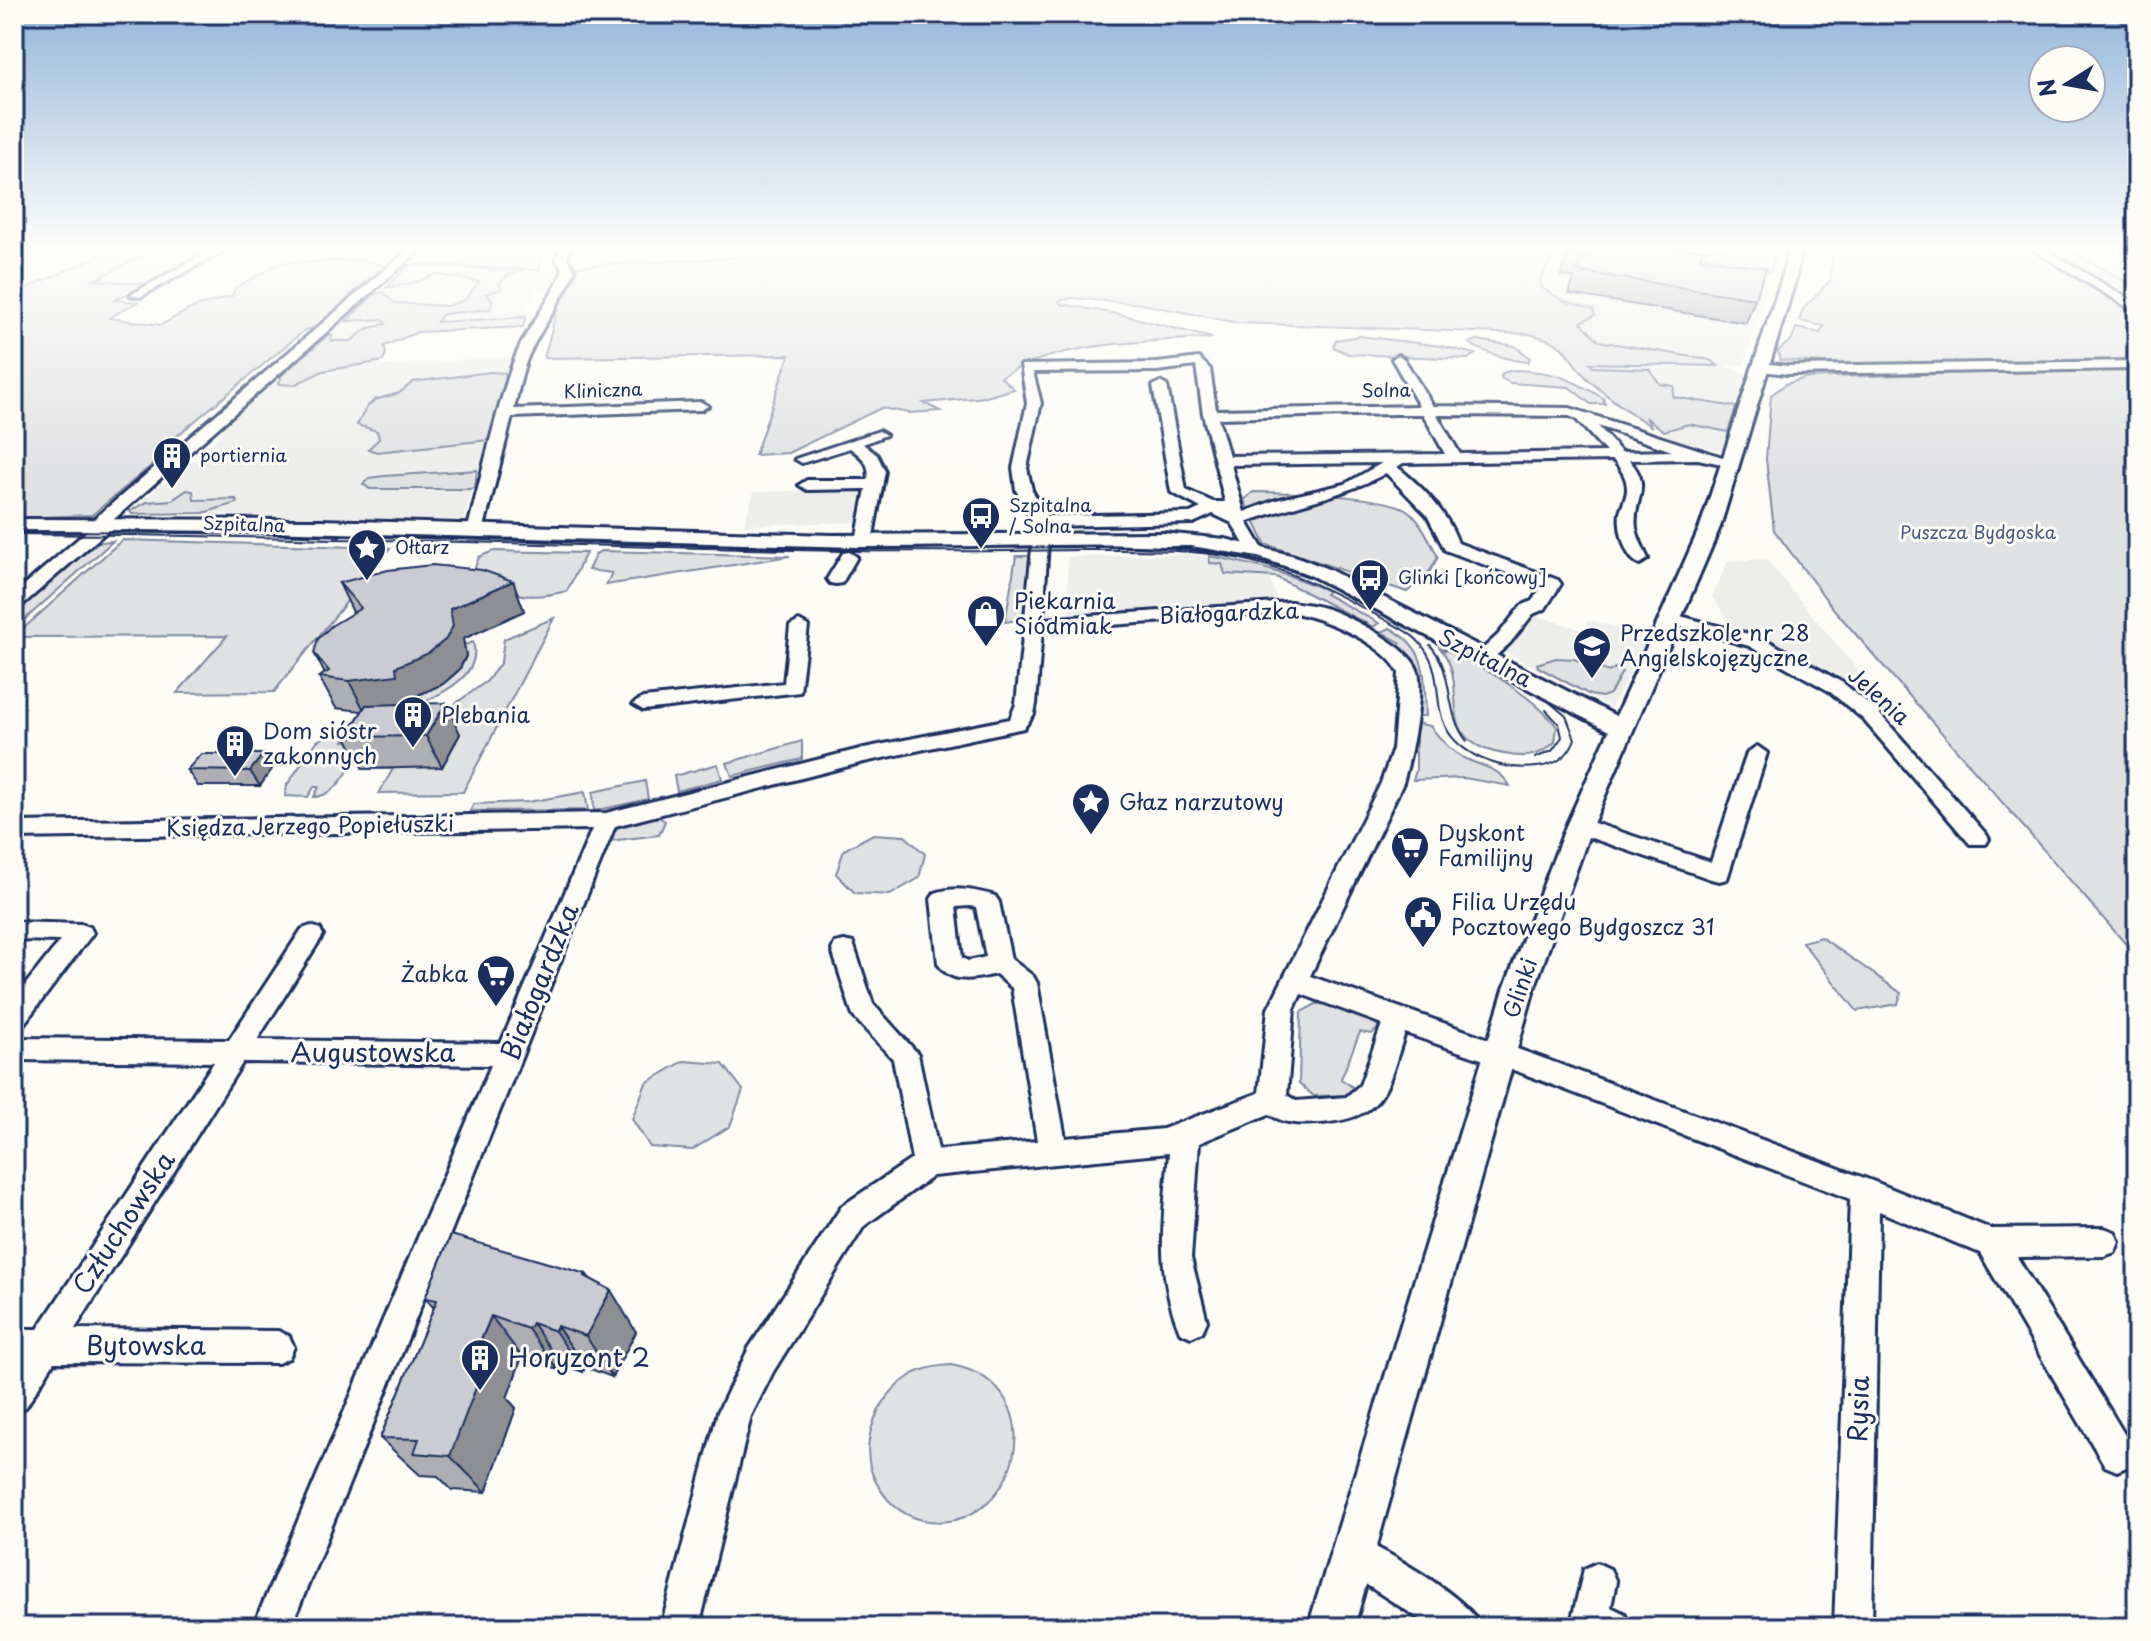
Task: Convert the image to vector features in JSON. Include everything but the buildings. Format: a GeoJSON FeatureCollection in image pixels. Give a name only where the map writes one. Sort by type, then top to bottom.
{"type":"FeatureCollection","features":[{"type":"Feature","properties":{"kind":"street"},"geometry":{"type":"LineString","coordinates":[[14,603],[329,326]]}},
{"type":"Feature","properties":{"kind":"street"},"geometry":{"type":"LineString","coordinates":[[475,531],[520,361],[538,326]]}},
{"type":"Feature","properties":{"kind":"street","name":"Glinki"},"geometry":{"type":"LineString","coordinates":[[1331,1627],[1498,1055],[1579,826],[1710,527],[1774,326]]}},
{"type":"Feature","properties":{"kind":"street"},"geometry":{"type":"LineString","coordinates":[[1398,359],[1456,460]]}},
{"type":"Feature","properties":{"kind":"street"},"geometry":{"type":"LineString","coordinates":[[606,821],[864,755],[1017,724],[1026,704],[1041,530],[1024,490],[1020,468],[1034,403],[1026,368],[1157,367],[1199,362],[1204,369],[1210,414],[1231,498],[1238,520],[1255,549]]}},
{"type":"Feature","properties":{"kind":"street"},"geometry":{"type":"LineString","coordinates":[[1761,367],[1788,370],[2137,365]]}},
{"type":"Feature","properties":{"kind":"street"},"geometry":{"type":"LineString","coordinates":[[1160,386],[1179,492],[1238,520],[1282,503],[1350,487],[1392,464]]}},
{"type":"Feature","properties":{"kind":"street","name":"Kliniczna"},"geometry":{"type":"LineString","coordinates":[[506,413],[701,406]]}},
{"type":"Feature","properties":{"kind":"street","name":"Solna"},"geometry":{"type":"LineString","coordinates":[[1210,414],[1519,411],[1580,415],[1698,455]]}},
{"type":"Feature","properties":{"kind":"street"},"geometry":{"type":"LineString","coordinates":[[1580,415],[1622,458],[1635,481],[1628,530],[1640,559]]}},
{"type":"Feature","properties":{"kind":"street"},"geometry":{"type":"LineString","coordinates":[[802,459],[879,435]]}},
{"type":"Feature","properties":{"kind":"street"},"geometry":{"type":"LineString","coordinates":[[852,443],[876,465],[864,541]]}},
{"type":"Feature","properties":{"kind":"street"},"geometry":{"type":"LineString","coordinates":[[1221,461],[1392,464],[1698,455],[1731,462]]}},
{"type":"Feature","properties":{"kind":"street"},"geometry":{"type":"LineString","coordinates":[[1392,464],[1418,494],[1451,546],[1552,584],[1539,605],[1527,610],[1504,639],[1483,657]]}},
{"type":"Feature","properties":{"kind":"street"},"geometry":{"type":"LineString","coordinates":[[807,485],[874,484]]}},
{"type":"Feature","properties":{"kind":"street"},"geometry":{"type":"LineString","coordinates":[[1041,530],[1193,518],[1231,498]]}},
{"type":"Feature","properties":{"kind":"street","name":"Szpitalna"},"geometry":{"type":"LineString","coordinates":[[14,525],[103,523],[864,541],[1041,530],[1187,539],[1255,549],[1307,567],[1621,728]]}},
{"type":"Feature","properties":{"kind":"street"},"geometry":{"type":"LineString","coordinates":[[836,579],[849,557]]}},
{"type":"Feature","properties":{"kind":"street","name":"Białogardzka"},"geometry":{"type":"LineString","coordinates":[[1032,625],[1291,607],[1322,613],[1385,646],[1402,659],[1409,673],[1399,765],[1359,854],[1294,981],[1279,1020],[1272,1086],[1274,1100]]}},
{"type":"Feature","properties":{"kind":"street","name":"Jelenia"},"geometry":{"type":"LineString","coordinates":[[1669,618],[1756,642],[1836,687],[1870,715],[1978,839]]}},
{"type":"Feature","properties":{"kind":"street"},"geometry":{"type":"LineString","coordinates":[[643,704],[793,688],[799,626]]}},
{"type":"Feature","properties":{"kind":"street"},"geometry":{"type":"LineString","coordinates":[[1579,826],[1719,873],[1757,753]]}},
{"type":"Feature","properties":{"kind":"street","name":"Białogardzka"},"geometry":{"type":"LineString","coordinates":[[272,1627],[606,821]]}},
{"type":"Feature","properties":{"kind":"street","name":"Księdza Jerzego Popiełuszki"},"geometry":{"type":"LineString","coordinates":[[14,830],[606,821]]}},
{"type":"Feature","properties":{"kind":"street"},"geometry":{"type":"LineString","coordinates":[[14,931],[81,933],[79,940],[14,1018]]}},
{"type":"Feature","properties":{"kind":"street"},"geometry":{"type":"LineString","coordinates":[[235,1052],[311,935]]}},
{"type":"Feature","properties":{"kind":"street"},"geometry":{"type":"LineString","coordinates":[[844,950],[862,1009],[905,1054],[927,1164]]}},
{"type":"Feature","properties":{"kind":"street"},"geometry":{"type":"LineString","coordinates":[[1000,964],[1024,983],[1053,1151]]}},
{"type":"Feature","properties":{"kind":"street"},"geometry":{"type":"LineString","coordinates":[[1294,981],[1865,1191],[1991,1243],[2104,1242]]}},
{"type":"Feature","properties":{"kind":"street"},"geometry":{"type":"LineString","coordinates":[[680,1627],[735,1412],[761,1360],[853,1216],[927,1164],[1185,1137],[1223,1118],[1274,1100],[1280,1107],[1295,1113],[1345,1109],[1356,1105],[1371,1092],[1397,1019]]}},
{"type":"Feature","properties":{"kind":"street","name":"Augustowska"},"geometry":{"type":"LineString","coordinates":[[14,1049],[511,1054]]}},
{"type":"Feature","properties":{"kind":"street","name":"Człuchowska"},"geometry":{"type":"LineString","coordinates":[[14,1395],[29,1345],[235,1052]]}},
{"type":"Feature","properties":{"kind":"street"},"geometry":{"type":"LineString","coordinates":[[1185,1137],[1176,1258],[1191,1321]]}},
{"type":"Feature","properties":{"kind":"street","name":"Rysia"},"geometry":{"type":"LineString","coordinates":[[1853,1627],[1865,1191]]}},
{"type":"Feature","properties":{"kind":"street"},"geometry":{"type":"LineString","coordinates":[[1991,1243],[2117,1454]]}},
{"type":"Feature","properties":{"kind":"street","name":"Bytowska"},"geometry":{"type":"LineString","coordinates":[[29,1345],[278,1347]]}},
{"type":"Feature","properties":{"kind":"street"},"geometry":{"type":"LineString","coordinates":[[1352,1554],[1437,1607],[1462,1627]]}},
{"type":"Feature","properties":{"kind":"shaded area"},"geometry":{"type":"Polygon","coordinates":[[[337,326],[512,326],[414,331],[385,340],[379,366],[516,356],[463,521],[122,512],[142,496],[149,496],[187,462],[199,459],[206,452],[201,452],[223,433],[219,432],[222,426],[337,326]]]}},
{"type":"Feature","properties":{"kind":"shaded area"},"geometry":{"type":"Polygon","coordinates":[[[1559,326],[1756,326],[1744,365],[1722,366],[1746,373],[1722,451],[1675,440],[1643,415],[1589,363],[1559,326]]]}},
{"type":"Feature","properties":{"kind":"shaded area"},"geometry":{"type":"Polygon","coordinates":[[[864,489],[859,522],[744,525],[754,492],[864,489]]]}},
{"type":"Feature","properties":{"kind":"shaded area"},"geometry":{"type":"Polygon","coordinates":[[[1184,554],[1267,570],[1279,606],[1069,622],[1067,557],[1184,554]]]}},
{"type":"Feature","properties":{"kind":"shaded area"},"geometry":{"type":"Polygon","coordinates":[[[1766,559],[1871,686],[1845,687],[1731,624],[1712,597],[1728,561],[1766,559]]]}},
{"type":"Feature","properties":{"kind":"shaded area","name":"Przedszkole nr 28 Angielskojęzyczne"},"geometry":{"type":"Polygon","coordinates":[[[1531,614],[1583,630],[1588,620],[1651,635],[1611,708],[1504,651],[1531,614]]]}},
{"type":"Feature","properties":{"kind":"green space"},"geometry":{"type":"Polygon","coordinates":[[[14,326],[321,326],[305,330],[184,430],[169,443],[164,455],[92,515],[14,518],[14,326]]]}},
{"type":"Feature","properties":{"kind":"green space"},"geometry":{"type":"Polygon","coordinates":[[[380,326],[523,326],[418,332],[384,346],[386,354],[383,361],[323,371],[294,385],[279,384],[282,375],[328,335],[332,335],[331,341],[351,341],[366,329],[380,326]]]}},
{"type":"Feature","properties":{"kind":"green space"},"geometry":{"type":"Polygon","coordinates":[[[553,326],[1164,326],[1212,338],[1159,340],[1075,350],[1023,365],[1001,377],[1014,389],[986,397],[924,403],[940,411],[909,413],[881,408],[788,453],[755,455],[789,355],[544,358],[553,326]]]}},
{"type":"Feature","properties":{"kind":"green space"},"geometry":{"type":"Polygon","coordinates":[[[1306,326],[1584,326],[1599,341],[1710,360],[1718,366],[1590,363],[1593,367],[1649,369],[1660,384],[1674,386],[1673,397],[1736,407],[1728,432],[1689,424],[1664,431],[1645,417],[1652,427],[1591,382],[1561,347],[1529,334],[1306,326]]]}},
{"type":"Feature","properties":{"kind":"green space"},"geometry":{"type":"Polygon","coordinates":[[[1824,326],[2137,326],[2137,360],[1867,366],[1780,360],[1778,351],[1792,339],[1796,328],[1820,333],[1824,326]]]}},
{"type":"Feature","properties":{"kind":"green space"},"geometry":{"type":"Polygon","coordinates":[[[1359,336],[1441,346],[1475,354],[1468,359],[1348,354],[1333,347],[1336,340],[1359,336]]]}},
{"type":"Feature","properties":{"kind":"green space"},"geometry":{"type":"Polygon","coordinates":[[[1477,340],[1515,346],[1530,358],[1528,362],[1505,358],[1469,343],[1477,340]]]}},
{"type":"Feature","properties":{"kind":"green space","name":"Puszcza Bydgoska"},"geometry":{"type":"Polygon","coordinates":[[[2137,368],[2137,957],[1832,607],[1774,530],[1766,459],[1771,395],[1786,384],[1805,378],[2137,368]]]}},
{"type":"Feature","properties":{"kind":"green space"},"geometry":{"type":"Polygon","coordinates":[[[1514,370],[1561,377],[1603,398],[1605,404],[1591,404],[1569,387],[1510,383],[1501,378],[1502,373],[1514,370]]]}},
{"type":"Feature","properties":{"kind":"green space"},"geometry":{"type":"Polygon","coordinates":[[[505,373],[506,379],[489,440],[377,452],[368,449],[379,439],[377,431],[357,425],[367,407],[375,400],[399,393],[413,382],[505,373]]]}},
{"type":"Feature","properties":{"kind":"green space"},"geometry":{"type":"Polygon","coordinates":[[[477,470],[475,488],[469,489],[370,489],[363,484],[369,478],[384,476],[477,470]]]}},
{"type":"Feature","properties":{"kind":"green space"},"geometry":{"type":"Polygon","coordinates":[[[187,490],[193,491],[194,500],[236,499],[237,503],[203,513],[132,514],[130,511],[147,502],[172,500],[187,490]]]}},
{"type":"Feature","properties":{"kind":"green space"},"geometry":{"type":"Polygon","coordinates":[[[1253,492],[1333,495],[1395,505],[1417,519],[1438,557],[1430,571],[1407,592],[1265,544],[1244,500],[1253,492]]]}},
{"type":"Feature","properties":{"kind":"green space"},"geometry":{"type":"Polygon","coordinates":[[[122,540],[390,548],[274,692],[177,693],[227,636],[14,637],[122,540]]]}},
{"type":"Feature","properties":{"kind":"green space"},"geometry":{"type":"Polygon","coordinates":[[[113,541],[14,629],[14,609],[90,543],[113,541]]]}},
{"type":"Feature","properties":{"kind":"green space"},"geometry":{"type":"Polygon","coordinates":[[[493,551],[586,553],[567,591],[528,596],[508,591],[474,570],[479,557],[493,551]]]}},
{"type":"Feature","properties":{"kind":"green space"},"geometry":{"type":"Polygon","coordinates":[[[601,551],[790,556],[606,585],[612,573],[588,570],[596,554],[601,551]]]}},
{"type":"Feature","properties":{"kind":"green space"},"geometry":{"type":"Polygon","coordinates":[[[1016,556],[1032,556],[1025,619],[1005,622],[1016,556]]]}},
{"type":"Feature","properties":{"kind":"green space"},"geometry":{"type":"Polygon","coordinates":[[[1209,556],[1270,570],[1313,585],[1379,623],[1373,627],[1276,577],[1225,574],[1222,564],[1210,563],[1209,556]]]}},
{"type":"Feature","properties":{"kind":"green space"},"geometry":{"type":"Polygon","coordinates":[[[554,618],[463,792],[379,793],[393,769],[363,769],[487,681],[501,662],[504,639],[554,618]]]}},
{"type":"Feature","properties":{"kind":"green space"},"geometry":{"type":"Polygon","coordinates":[[[1390,628],[1403,636],[1418,655],[1424,676],[1426,716],[1416,716],[1414,669],[1411,661],[1396,647],[1401,643],[1382,632],[1390,628]]]}},
{"type":"Feature","properties":{"kind":"green space"},"geometry":{"type":"Polygon","coordinates":[[[473,642],[472,663],[467,672],[451,687],[422,703],[417,696],[458,671],[465,655],[464,645],[473,642]]]}},
{"type":"Feature","properties":{"kind":"green space"},"geometry":{"type":"Polygon","coordinates":[[[1440,648],[1486,670],[1535,704],[1557,727],[1555,742],[1540,753],[1523,756],[1484,749],[1468,739],[1460,727],[1449,664],[1440,648]]]}},
{"type":"Feature","properties":{"kind":"green space"},"geometry":{"type":"Polygon","coordinates":[[[1556,658],[1574,659],[1609,672],[1615,668],[1622,672],[1610,694],[1602,697],[1590,695],[1538,667],[1537,664],[1556,658]]]}},
{"type":"Feature","properties":{"kind":"green space"},"geometry":{"type":"Polygon","coordinates":[[[1416,723],[1430,726],[1457,754],[1495,771],[1510,786],[1464,778],[1413,780],[1416,770],[1416,723]]]}},
{"type":"Feature","properties":{"kind":"green space"},"geometry":{"type":"Polygon","coordinates":[[[340,729],[348,730],[344,741],[366,738],[339,783],[323,795],[314,797],[319,787],[314,787],[308,797],[285,796],[287,785],[317,741],[340,729]]]}},
{"type":"Feature","properties":{"kind":"green space"},"geometry":{"type":"Polygon","coordinates":[[[802,741],[802,759],[732,776],[727,763],[802,741]]]}},
{"type":"Feature","properties":{"kind":"green space"},"geometry":{"type":"Polygon","coordinates":[[[718,764],[722,779],[677,791],[674,776],[718,764]]]}},
{"type":"Feature","properties":{"kind":"green space"},"geometry":{"type":"Polygon","coordinates":[[[645,781],[648,799],[594,811],[593,792],[645,781]]]}},
{"type":"Feature","properties":{"kind":"green space"},"geometry":{"type":"Polygon","coordinates":[[[585,792],[588,810],[470,811],[474,804],[528,802],[585,792]]]}},
{"type":"Feature","properties":{"kind":"green space"},"geometry":{"type":"Polygon","coordinates":[[[655,814],[665,821],[659,835],[609,841],[616,826],[655,814]]]}},
{"type":"Feature","properties":{"kind":"green space"},"geometry":{"type":"Polygon","coordinates":[[[873,834],[905,836],[925,854],[919,878],[890,895],[855,893],[836,874],[844,850],[873,834]]]}},
{"type":"Feature","properties":{"kind":"green space"},"geometry":{"type":"Polygon","coordinates":[[[1821,937],[1901,993],[1898,1004],[1857,1011],[1802,942],[1821,937]]]}},
{"type":"Feature","properties":{"kind":"green space"},"geometry":{"type":"Polygon","coordinates":[[[1316,1004],[1350,1010],[1367,1017],[1379,1027],[1372,1034],[1360,1032],[1341,1079],[1355,1089],[1349,1095],[1314,1096],[1299,1084],[1301,1012],[1316,1004]]]}},
{"type":"Feature","properties":{"kind":"green space"},"geometry":{"type":"Polygon","coordinates":[[[684,1061],[723,1064],[743,1090],[730,1126],[692,1150],[650,1147],[632,1119],[646,1083],[684,1061]]]}},
{"type":"Feature","properties":{"kind":"green space"},"geometry":{"type":"Polygon","coordinates":[[[951,1365],[985,1378],[1006,1400],[1015,1428],[1013,1457],[1002,1485],[982,1507],[956,1520],[923,1520],[900,1510],[878,1486],[870,1464],[870,1435],[880,1408],[899,1385],[919,1371],[951,1365]]]}},
{"type":"Feature","properties":{"kind":"tram line"},"geometry":{"type":"LineString","coordinates":[[14,531],[263,532],[857,548],[1191,547],[1258,558],[1305,574],[1547,700],[1566,716],[1575,739],[1565,755],[1544,766],[1508,766],[1480,758],[1460,745],[1448,731],[1442,717],[1434,670],[1428,654],[1416,639],[1399,627],[1312,583],[1277,569],[1221,555],[1142,550],[855,551],[14,534]]}},
{"type":"Feature","properties":{"kind":"tram line"},"geometry":{"type":"LineString","coordinates":[[1430,645],[1443,668],[1455,718],[1467,741]]}},
{"type":"Feature","properties":{"kind":"tram line"},"geometry":{"type":"LineString","coordinates":[[1535,758],[1552,751],[1562,737],[1559,724],[1546,710]]}},
{"type":"Feature","properties":{"kind":"place","name":"portiernia"},"geometry":{"type":"Point","coordinates":[172,490]}},
{"type":"Feature","properties":{"kind":"place","name":"Szpitalna / Solna"},"geometry":{"type":"Point","coordinates":[981,550]}},
{"type":"Feature","properties":{"kind":"place","name":"Ołtarz"},"geometry":{"type":"Point","coordinates":[367,582]}},
{"type":"Feature","properties":{"kind":"place","name":"Glinki [końcowy]"},"geometry":{"type":"Point","coordinates":[1370,612]}},
{"type":"Feature","properties":{"kind":"place","name":"Piekarnia Siódmiak"},"geometry":{"type":"Point","coordinates":[986,648]}},
{"type":"Feature","properties":{"kind":"place","name":"Przedszkole nr 28 Angielskojęzyczne"},"geometry":{"type":"Point","coordinates":[1592,680]}},
{"type":"Feature","properties":{"kind":"place","name":"Plebania"},"geometry":{"type":"Point","coordinates":[413,749]}},
{"type":"Feature","properties":{"kind":"place","name":"Dom sióstr zakonnych"},"geometry":{"type":"Point","coordinates":[235,778]}},
{"type":"Feature","properties":{"kind":"place","name":"Głaz narzutowy"},"geometry":{"type":"Point","coordinates":[1091,836]}},
{"type":"Feature","properties":{"kind":"place","name":"Dyskont Familijny"},"geometry":{"type":"Point","coordinates":[1410,880]}},
{"type":"Feature","properties":{"kind":"place","name":"Filia Urzędu Pocztowego Bydgoszcz 31"},"geometry":{"type":"Point","coordinates":[1423,949]}},
{"type":"Feature","properties":{"kind":"place","name":"Żabka"},"geometry":{"type":"Point","coordinates":[496,1008]}},
{"type":"Feature","properties":{"kind":"place","name":"Horyzont 2"},"geometry":{"type":"Point","coordinates":[480,1392]}}]}
